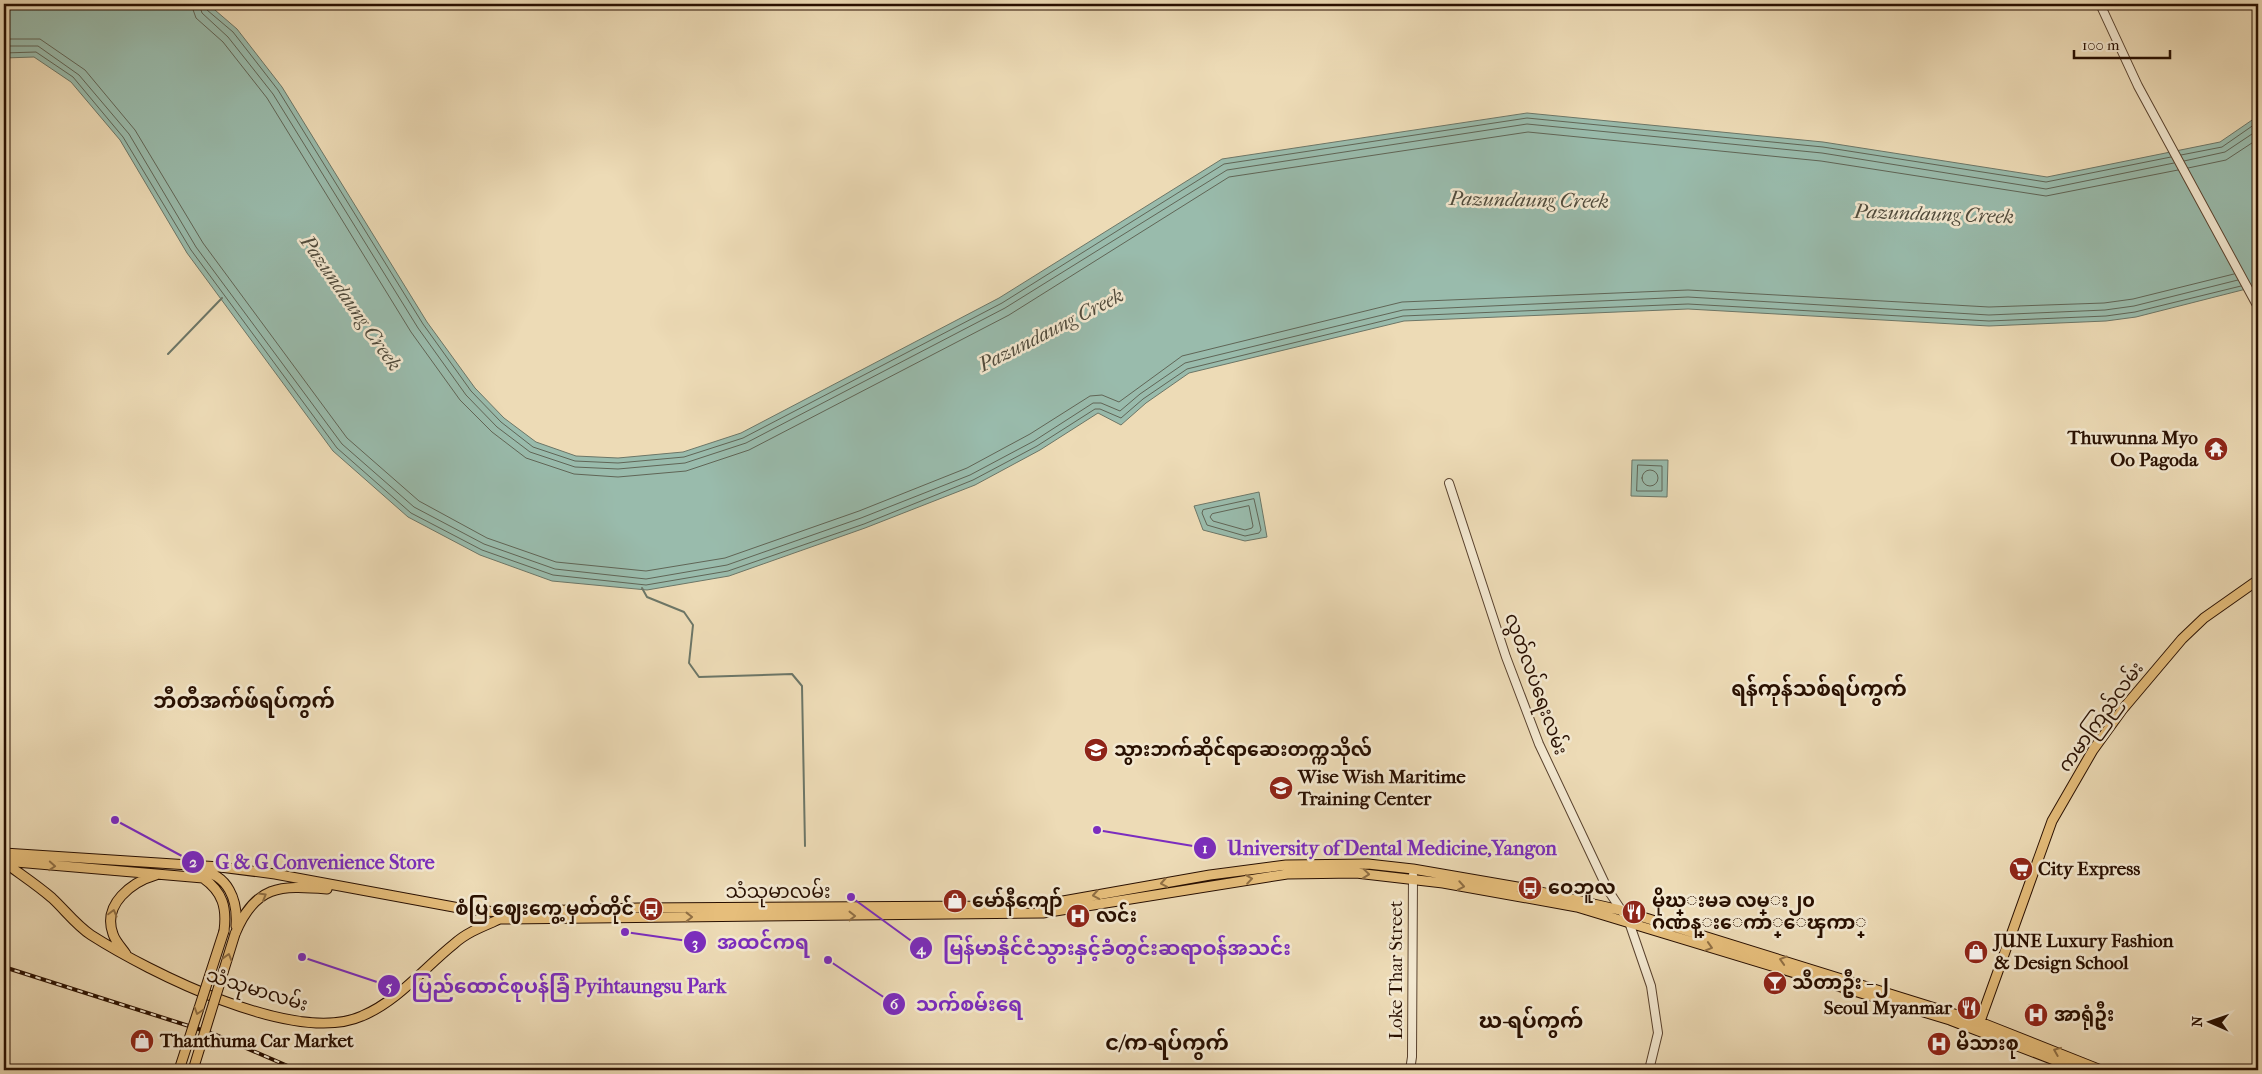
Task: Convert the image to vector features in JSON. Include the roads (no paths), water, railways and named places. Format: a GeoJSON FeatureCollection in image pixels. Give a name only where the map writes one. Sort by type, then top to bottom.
{"type":"FeatureCollection","features":[{"type":"Feature","properties":{"kind":"main road","name":"ကမာကြည်လမ်း"},"geometry":{"type":"LineString","coordinates":[[1978,1026],[2052,821],[2093,750],[2122,710],[2182,639],[2204,618],[2258,580]]}},
{"type":"Feature","properties":{"kind":"main road"},"geometry":{"type":"LineString","coordinates":[[4,853],[220,867],[275,874],[374,893]]}},
{"type":"Feature","properties":{"kind":"main road","name":"သံသုမာလမ်း"},"geometry":{"type":"LineString","coordinates":[[4,861],[52,898],[89,933],[128,956],[179,982],[232,1003],[283,1019],[315,1024],[339,1023],[362,1016],[384,1004],[455,942],[500,915]]}},
{"type":"Feature","properties":{"kind":"main road"},"geometry":{"type":"LineString","coordinates":[[4,861],[162,873],[203,878],[214,885],[224,903],[226,918],[224,931],[179,1070]]}},
{"type":"Feature","properties":{"kind":"main road"},"geometry":{"type":"LineString","coordinates":[[147,863],[211,872],[223,880],[230,890],[236,908],[235,934]]}},
{"type":"Feature","properties":{"kind":"main road","name":"သံသုမာလမ်း"},"geometry":{"type":"LineString","coordinates":[[374,893],[500,915],[629,908],[988,906],[1064,901],[1210,875],[1286,865],[1368,864],[1567,905],[1629,922],[1978,1026],[2080,1070]]}},
{"type":"Feature","properties":{"kind":"main road"},"geometry":{"type":"LineString","coordinates":[[128,956],[113,935],[110,920],[115,905],[126,890],[142,879],[162,873]]}},
{"type":"Feature","properties":{"kind":"main road","name":"သံသုမာလမ်း"},"geometry":{"type":"LineString","coordinates":[[1413,874],[1523,888],[1620,910],[1978,1026],[2101,1070]]}},
{"type":"Feature","properties":{"kind":"main road"},"geometry":{"type":"LineString","coordinates":[[193,1070],[235,934],[247,910],[255,900],[269,892],[291,886],[374,893]]}},
{"type":"Feature","properties":{"kind":"street"},"geometry":{"type":"LineString","coordinates":[[2100,4],[2162,133],[2257,304]]}},
{"type":"Feature","properties":{"kind":"street","name":"လွတ်လပ်ရေးလမ်း"},"geometry":{"type":"LineString","coordinates":[[1449,483],[1506,657],[1539,744],[1608,890],[1629,922],[1651,986],[1658,1033],[1648,1070]]}},
{"type":"Feature","properties":{"kind":"street","name":"Loke Thar Street"},"geometry":{"type":"LineString","coordinates":[[1410,1070],[1412,1056],[1413,874]]}},
{"type":"Feature","properties":{"kind":"water","name":"Pazundaung Creek"},"geometry":{"type":"Polygon","coordinates":[[[4,4],[208,4],[237,29],[282,87],[427,322],[475,388],[504,418],[536,442],[576,456],[618,458],[683,452],[741,433],[999,298],[1222,159],[1527,113],[1823,142],[2047,177],[2220,142],[2258,116],[2258,286],[2136,317],[2106,321],[1989,326],[1688,309],[1404,321],[1189,373],[1146,403],[1121,425],[1098,413],[1040,450],[975,485],[865,528],[729,576],[647,590],[552,581],[480,555],[408,517],[333,451],[187,253],[120,140],[71,82],[34,57],[4,58],[4,4]]]}},
{"type":"Feature","properties":{"kind":"water"},"geometry":{"type":"Polygon","coordinates":[[[1632,460],[1668,460],[1667,497],[1631,496],[1632,460]]]}},
{"type":"Feature","properties":{"kind":"water"},"geometry":{"type":"Polygon","coordinates":[[[1259,492],[1267,537],[1245,541],[1203,530],[1194,506],[1259,492]]]}},
{"type":"Feature","properties":{"kind":"waterway"},"geometry":{"type":"LineString","coordinates":[[168,354],[222,298]]}},
{"type":"Feature","properties":{"kind":"waterway"},"geometry":{"type":"LineString","coordinates":[[642,588],[647,597],[684,612],[693,625],[689,663],[699,677],[792,674],[802,686],[805,846]]}},
{"type":"Feature","properties":{"kind":"railway"},"geometry":{"type":"LineString","coordinates":[[4,967],[214,1034],[297,1070]]}},
{"type":"Feature","properties":{"kind":"place","name":"Thuwunna Myo Oo Pagoda"},"geometry":{"type":"Point","coordinates":[2216,449]}},
{"type":"Feature","properties":{"kind":"place","name":"သွားဘက်‌ဆိုင်ရာဆေးတက္ကသိုလ်"},"geometry":{"type":"Point","coordinates":[1096,750]}},
{"type":"Feature","properties":{"kind":"place","name":"Wise Wish Maritime Training Center"},"geometry":{"type":"Point","coordinates":[1281,788]}},
{"type":"Feature","properties":{"kind":"place","name":"G & G Convenience Store"},"geometry":{"type":"Point","coordinates":[115,820]}},
{"type":"Feature","properties":{"kind":"place","name":"University of Dental Medicine,Yangon"},"geometry":{"type":"Point","coordinates":[1097,830]}},
{"type":"Feature","properties":{"kind":"place","name":"City Express"},"geometry":{"type":"Point","coordinates":[2021,869]}},
{"type":"Feature","properties":{"kind":"place","name":"ဝေဘူလ"},"geometry":{"type":"Point","coordinates":[1530,888]}},
{"type":"Feature","properties":{"kind":"place","name":"မြန်မာနိုင်ငံသွားနှင့်ခံတွင်းဆရာဝန်အသင်း"},"geometry":{"type":"Point","coordinates":[851,897]}},
{"type":"Feature","properties":{"kind":"place","name":"မော်နီကျော်"},"geometry":{"type":"Point","coordinates":[955,901]}},
{"type":"Feature","properties":{"kind":"place","name":"စံပြ ဈေးကွေ့ မှတ်တိုင်"},"geometry":{"type":"Point","coordinates":[651,909]}},
{"type":"Feature","properties":{"kind":"place","name":"မိုဃ္းမခ လမ္း၂၀ ဂဏန္းေကာ္ေၾကာ္"},"geometry":{"type":"Point","coordinates":[1634,912]}},
{"type":"Feature","properties":{"kind":"place","name":"လင်း"},"geometry":{"type":"Point","coordinates":[1078,916]}},
{"type":"Feature","properties":{"kind":"place","name":"အထင်ကရ"},"geometry":{"type":"Point","coordinates":[625,932]}},
{"type":"Feature","properties":{"kind":"place","name":"JUNE Luxury Fashion & Design School"},"geometry":{"type":"Point","coordinates":[1976,952]}},
{"type":"Feature","properties":{"kind":"place","name":"ပြည်ထောင်စုပန်ခြံ Pyihtaungsu Park"},"geometry":{"type":"Point","coordinates":[302,957]}},
{"type":"Feature","properties":{"kind":"place","name":"သက်စမ်းရေ"},"geometry":{"type":"Point","coordinates":[828,960]}},
{"type":"Feature","properties":{"kind":"place","name":"သီတာဦး - ၂"},"geometry":{"type":"Point","coordinates":[1775,983]}},
{"type":"Feature","properties":{"kind":"place","name":"Seoul Myanmar"},"geometry":{"type":"Point","coordinates":[1969,1008]}},
{"type":"Feature","properties":{"kind":"place","name":"အာရုံဦး"},"geometry":{"type":"Point","coordinates":[2036,1015]}},
{"type":"Feature","properties":{"kind":"place","name":"Thanthuma Car Market"},"geometry":{"type":"Point","coordinates":[142,1041]}},
{"type":"Feature","properties":{"kind":"place","name":"မိသားစု"},"geometry":{"type":"Point","coordinates":[1939,1044]}},
{"type":"Feature","properties":{"kind":"district","name":"ရန်ကုန်သစ်ရပ်ကွက်"},"geometry":{"type":"Point","coordinates":[1819,689]}},
{"type":"Feature","properties":{"kind":"district","name":"ဘီတီအက်ဖ်ရပ်ကွက်"},"geometry":{"type":"Point","coordinates":[244,701]}},
{"type":"Feature","properties":{"kind":"district","name":"ဃ-ရပ်ကွက်"},"geometry":{"type":"Point","coordinates":[1531,1021]}},
{"type":"Feature","properties":{"kind":"district","name":"င/က-ရပ်ကွက်"},"geometry":{"type":"Point","coordinates":[1167,1043]}}]}
